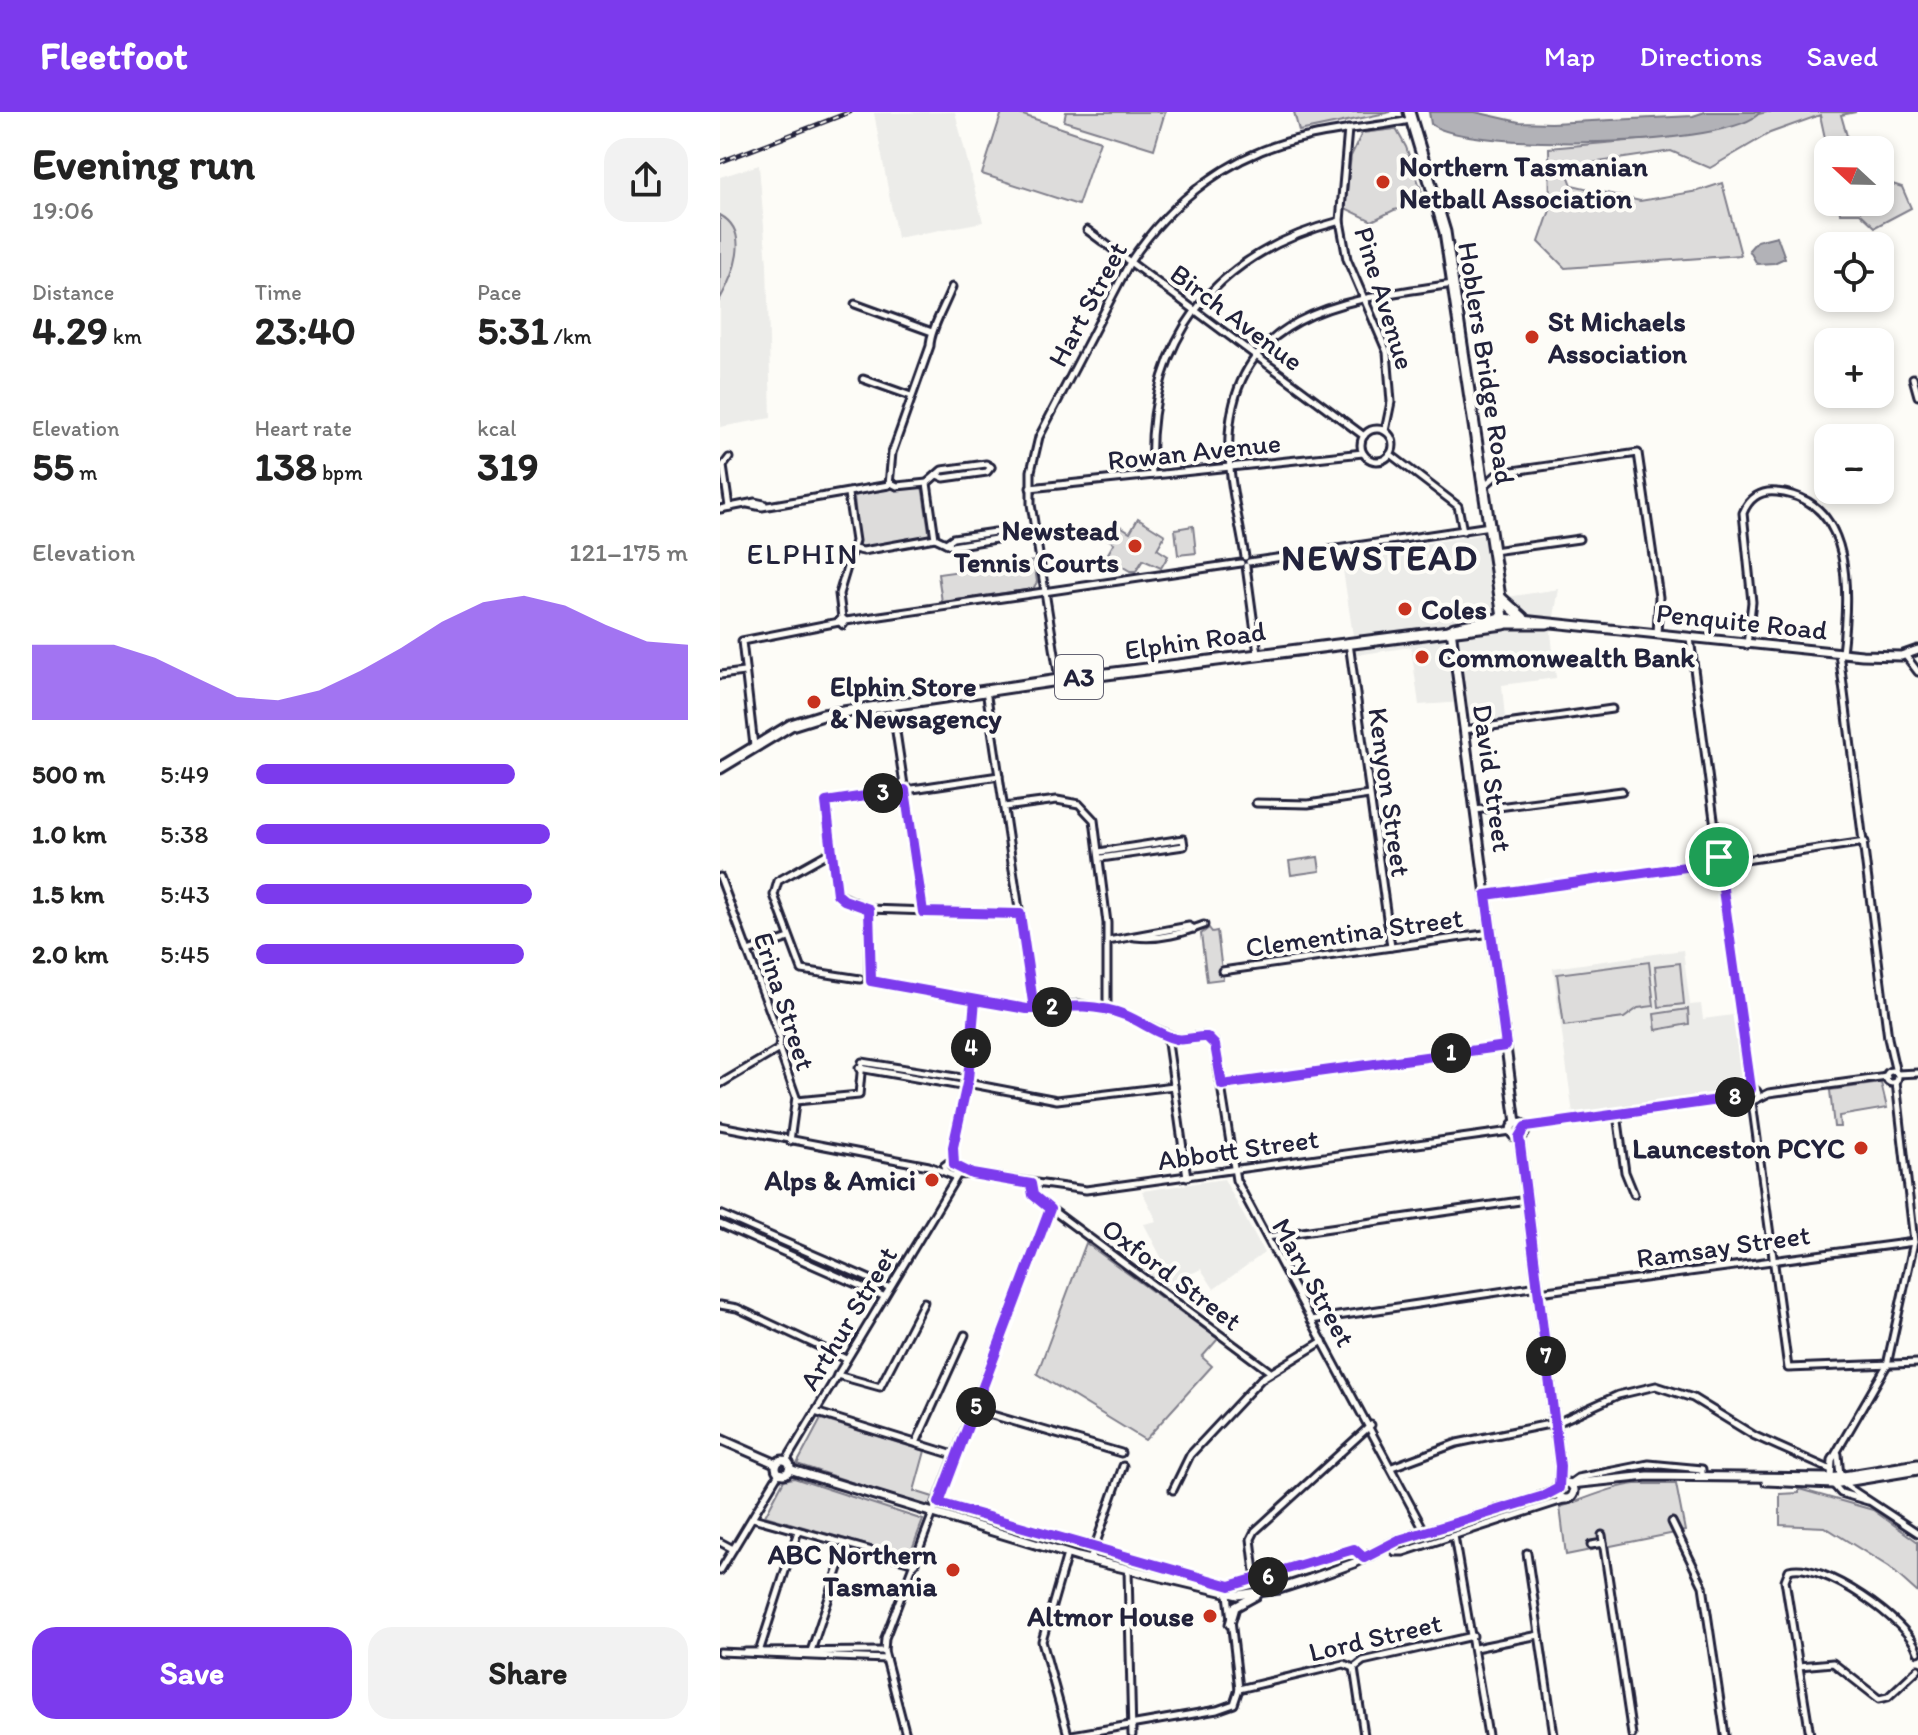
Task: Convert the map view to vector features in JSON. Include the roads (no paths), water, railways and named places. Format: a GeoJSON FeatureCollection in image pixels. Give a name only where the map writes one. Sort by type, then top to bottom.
{"type":"FeatureCollection","features":[{"type":"Feature","properties":{"kind":"highway","name":"Hoblers Bridge Road"},"geometry":{"type":"LineString","coordinates":[[1410,116],[1441,212],[1504,621]]}},
{"type":"Feature","properties":{"kind":"highway"},"geometry":{"type":"LineString","coordinates":[[1500,596],[1523,618]]}},
{"type":"Feature","properties":{"kind":"highway","name":"Elphin Road"},"geometry":{"type":"LineString","coordinates":[[720,768],[810,718],[986,690],[1504,621]]}},
{"type":"Feature","properties":{"kind":"street","name":"Hart Street"},"geometry":{"type":"LineString","coordinates":[[1059,680],[1030,488],[1039,437],[1130,262],[1145,240],[1185,198],[1232,165],[1296,139],[1410,116]]}},
{"type":"Feature","properties":{"kind":"street","name":"Pine Avenue"},"geometry":{"type":"LineString","coordinates":[[1348,129],[1340,221],[1347,259],[1381,331],[1390,369],[1391,413],[1385,431]]}},
{"type":"Feature","properties":{"kind":"street"},"geometry":{"type":"LineString","coordinates":[[1152,475],[1151,434],[1155,396],[1168,356],[1195,310],[1225,277],[1264,249],[1307,230],[1340,221]]}},
{"type":"Feature","properties":{"kind":"street","name":"Birch Avenue"},"geometry":{"type":"LineString","coordinates":[[1087,230],[1364,436]]}},
{"type":"Feature","properties":{"kind":"street"},"geometry":{"type":"LineString","coordinates":[[1258,654],[1231,467],[1232,415],[1244,382],[1272,342],[1303,317],[1341,302],[1454,284]]}},
{"type":"Feature","properties":{"kind":"street"},"geometry":{"type":"LineString","coordinates":[[891,483],[889,462],[932,332],[940,320],[952,287]]}},
{"type":"Feature","properties":{"kind":"street"},"geometry":{"type":"LineString","coordinates":[[855,304],[932,332]]}},
{"type":"Feature","properties":{"kind":"street"},"geometry":{"type":"LineString","coordinates":[[1913,378],[1918,396]]}},
{"type":"Feature","properties":{"kind":"street"},"geometry":{"type":"LineString","coordinates":[[863,379],[911,396]]}},
{"type":"Feature","properties":{"kind":"street"},"geometry":{"type":"LineString","coordinates":[[1371,430],[1385,431],[1393,444],[1390,454],[1376,461],[1363,453],[1364,436],[1371,430]]}},
{"type":"Feature","properties":{"kind":"street","name":"Rowan Avenue"},"geometry":{"type":"LineString","coordinates":[[1030,488],[1363,453]]}},
{"type":"Feature","properties":{"kind":"street"},"geometry":{"type":"LineString","coordinates":[[1484,486],[1499,473],[1638,453],[1659,597],[1657,634]]}},
{"type":"Feature","properties":{"kind":"street"},"geometry":{"type":"LineString","coordinates":[[1390,454],[1458,506],[1463,531]]}},
{"type":"Feature","properties":{"kind":"street"},"geometry":{"type":"LineString","coordinates":[[729,458],[722,465],[729,507]]}},
{"type":"Feature","properties":{"kind":"street"},"geometry":{"type":"LineString","coordinates":[[891,483],[897,486],[927,483],[942,470],[986,464],[991,467],[987,472],[944,478],[937,475]]}},
{"type":"Feature","properties":{"kind":"street"},"geometry":{"type":"LineString","coordinates":[[720,509],[848,494],[885,488],[891,483]]}},
{"type":"Feature","properties":{"kind":"street"},"geometry":{"type":"LineString","coordinates":[[927,483],[935,538]]}},
{"type":"Feature","properties":{"kind":"street"},"geometry":{"type":"LineString","coordinates":[[1747,645],[1752,602],[1743,513],[1750,500],[1762,492],[1773,491],[1804,499],[1833,526],[1847,604],[1840,653],[1914,1242],[1887,1365],[1829,1469]]}},
{"type":"Feature","properties":{"kind":"street"},"geometry":{"type":"LineString","coordinates":[[843,620],[839,594],[854,549],[848,494]]}},
{"type":"Feature","properties":{"kind":"street"},"geometry":{"type":"LineString","coordinates":[[755,747],[741,647],[744,639],[843,620],[1490,526]]}},
{"type":"Feature","properties":{"kind":"street"},"geometry":{"type":"LineString","coordinates":[[854,549],[863,551],[935,538],[952,546],[996,539],[1000,535],[995,532],[953,538],[946,543]]}},
{"type":"Feature","properties":{"kind":"street"},"geometry":{"type":"LineString","coordinates":[[1493,551],[1579,539]]}},
{"type":"Feature","properties":{"kind":"street","name":"Penquite Road"},"geometry":{"type":"LineString","coordinates":[[1504,621],[1523,618],[1561,624]]}},
{"type":"Feature","properties":{"kind":"street","name":"Penquite Road"},"geometry":{"type":"LineString","coordinates":[[1504,621],[1561,624],[1840,653],[1905,655],[1918,650]]}},
{"type":"Feature","properties":{"kind":"street","name":"David Street"},"geometry":{"type":"LineString","coordinates":[[1451,629],[1516,1123]]}},
{"type":"Feature","properties":{"kind":"street"},"geometry":{"type":"LineString","coordinates":[[1690,638],[1719,857],[1723,865],[1788,1368],[1918,1363]]}},
{"type":"Feature","properties":{"kind":"street","name":"Kenyon Street"},"geometry":{"type":"LineString","coordinates":[[1348,642],[1391,947]]}},
{"type":"Feature","properties":{"kind":"street"},"geometry":{"type":"LineString","coordinates":[[1905,655],[1918,672]]}},
{"type":"Feature","properties":{"kind":"street"},"geometry":{"type":"LineString","coordinates":[[720,675],[744,672]]}},
{"type":"Feature","properties":{"kind":"street"},"geometry":{"type":"LineString","coordinates":[[986,690],[1034,1009]]}},
{"type":"Feature","properties":{"kind":"street"},"geometry":{"type":"LineString","coordinates":[[892,704],[923,912]]}},
{"type":"Feature","properties":{"kind":"street"},"geometry":{"type":"LineString","coordinates":[[1464,730],[1612,709]]}},
{"type":"Feature","properties":{"kind":"street"},"geometry":{"type":"LineString","coordinates":[[999,776],[826,802],[830,852],[838,897],[869,909],[1020,914]]}},
{"type":"Feature","properties":{"kind":"street"},"geometry":{"type":"LineString","coordinates":[[1475,810],[1622,791]]}},
{"type":"Feature","properties":{"kind":"street"},"geometry":{"type":"LineString","coordinates":[[1256,803],[1308,804],[1370,794]]}},
{"type":"Feature","properties":{"kind":"street"},"geometry":{"type":"LineString","coordinates":[[1004,807],[1057,800],[1085,809],[1094,820],[1108,941],[1107,1010]]}},
{"type":"Feature","properties":{"kind":"street"},"geometry":{"type":"LineString","coordinates":[[1183,839],[1184,846],[1100,855],[1183,839]]}},
{"type":"Feature","properties":{"kind":"street"},"geometry":{"type":"LineString","coordinates":[[1486,895],[1714,863],[1723,865],[1865,842]]}},
{"type":"Feature","properties":{"kind":"street"},"geometry":{"type":"LineString","coordinates":[[830,852],[819,855],[775,885],[774,895],[789,938],[806,973],[860,979]]}},
{"type":"Feature","properties":{"kind":"street"},"geometry":{"type":"LineString","coordinates":[[1714,863],[1719,857]]}},
{"type":"Feature","properties":{"kind":"street","name":"Erina Street"},"geometry":{"type":"LineString","coordinates":[[720,877],[780,1038],[779,1049],[796,1101],[790,1141]]}},
{"type":"Feature","properties":{"kind":"street"},"geometry":{"type":"LineString","coordinates":[[869,909],[871,981],[1034,1009],[1075,1004],[1107,1010],[1170,1036],[1168,1043],[1187,1177]]}},
{"type":"Feature","properties":{"kind":"street"},"geometry":{"type":"LineString","coordinates":[[1108,941],[1204,925]]}},
{"type":"Feature","properties":{"kind":"street","name":"Clementina Street"},"geometry":{"type":"LineString","coordinates":[[1222,971],[1492,933]]}},
{"type":"Feature","properties":{"kind":"street"},"geometry":{"type":"LineString","coordinates":[[748,952],[789,938]]}},
{"type":"Feature","properties":{"kind":"street"},"geometry":{"type":"LineString","coordinates":[[948,1173],[946,1164],[953,1147],[967,1083],[975,1000]]}},
{"type":"Feature","properties":{"kind":"street","name":"Mary Street"},"geometry":{"type":"LineString","coordinates":[[1170,1036],[1178,1039],[1210,1038],[1215,1045],[1234,1170],[1425,1532]]}},
{"type":"Feature","properties":{"kind":"street"},"geometry":{"type":"LineString","coordinates":[[1222,1085],[1506,1046]]}},
{"type":"Feature","properties":{"kind":"street"},"geometry":{"type":"LineString","coordinates":[[720,1084],[779,1049]]}},
{"type":"Feature","properties":{"kind":"street"},"geometry":{"type":"LineString","coordinates":[[796,1101],[859,1095],[859,1068],[862,1062],[1050,1100],[1174,1086]]}},
{"type":"Feature","properties":{"kind":"street"},"geometry":{"type":"LineString","coordinates":[[1519,1137],[1511,1131],[1516,1123],[1525,1127],[1733,1098],[1752,1100],[1769,1093],[1918,1073]]}},
{"type":"Feature","properties":{"kind":"street"},"geometry":{"type":"LineString","coordinates":[[1751,1090],[1752,1100]]}},
{"type":"Feature","properties":{"kind":"street"},"geometry":{"type":"LineString","coordinates":[[1733,1098],[1751,1090],[1769,1093]]}},
{"type":"Feature","properties":{"kind":"street"},"geometry":{"type":"LineString","coordinates":[[1617,1114],[1625,1172],[1634,1194]]}},
{"type":"Feature","properties":{"kind":"street"},"geometry":{"type":"LineString","coordinates":[[720,1126],[929,1166],[948,1173],[957,1171]]}},
{"type":"Feature","properties":{"kind":"street"},"geometry":{"type":"LineString","coordinates":[[1525,1127],[1519,1137],[1560,1466],[1559,1487],[1567,1498]]}},
{"type":"Feature","properties":{"kind":"street","name":"Abbott Street"},"geometry":{"type":"LineString","coordinates":[[957,1171],[1086,1190],[1511,1131]]}},
{"type":"Feature","properties":{"kind":"street"},"geometry":{"type":"LineString","coordinates":[[953,1147],[957,1171]]}},
{"type":"Feature","properties":{"kind":"street"},"geometry":{"type":"LineString","coordinates":[[929,1166],[946,1164],[957,1171]]}},
{"type":"Feature","properties":{"kind":"street","name":"Arthur Street"},"geometry":{"type":"LineString","coordinates":[[720,1571],[957,1171]]}},
{"type":"Feature","properties":{"kind":"street","name":"Arthur Street"},"geometry":{"type":"LineString","coordinates":[[945,1195],[948,1173]]}},
{"type":"Feature","properties":{"kind":"street","name":"Oxford Street"},"geometry":{"type":"LineString","coordinates":[[1031,1184],[1033,1195],[1050,1209],[1269,1371]]}},
{"type":"Feature","properties":{"kind":"street"},"geometry":{"type":"LineString","coordinates":[[1267,1237],[1527,1200]]}},
{"type":"Feature","properties":{"kind":"street"},"geometry":{"type":"LineString","coordinates":[[906,1735],[884,1651],[885,1638],[1050,1209]]}},
{"type":"Feature","properties":{"kind":"street"},"geometry":{"type":"LineString","coordinates":[[720,1214],[888,1287]]}},
{"type":"Feature","properties":{"kind":"street"},"geometry":{"type":"LineString","coordinates":[[720,1224],[883,1296]]}},
{"type":"Feature","properties":{"kind":"street","name":"Ramsay Street"},"geometry":{"type":"LineString","coordinates":[[1311,1320],[1914,1242]]}},
{"type":"Feature","properties":{"kind":"street"},"geometry":{"type":"LineString","coordinates":[[1909,1262],[1918,1263]]}},
{"type":"Feature","properties":{"kind":"street"},"geometry":{"type":"LineString","coordinates":[[837,1375],[880,1387],[924,1302]]}},
{"type":"Feature","properties":{"kind":"street"},"geometry":{"type":"LineString","coordinates":[[720,1305],[737,1308],[846,1359]]}},
{"type":"Feature","properties":{"kind":"street"},"geometry":{"type":"LineString","coordinates":[[916,1443],[965,1335]]}},
{"type":"Feature","properties":{"kind":"street"},"geometry":{"type":"LineString","coordinates":[[1173,1490],[1190,1455],[1269,1371],[1323,1341]]}},
{"type":"Feature","properties":{"kind":"street"},"geometry":{"type":"LineString","coordinates":[[1392,1467],[1457,1443],[1554,1422],[1626,1392],[1660,1386],[1693,1398],[1755,1436],[1829,1469],[1836,1480],[1918,1533]]}},
{"type":"Feature","properties":{"kind":"street"},"geometry":{"type":"LineString","coordinates":[[975,1410],[1121,1453]]}},
{"type":"Feature","properties":{"kind":"street"},"geometry":{"type":"LineString","coordinates":[[815,1412],[957,1456]]}},
{"type":"Feature","properties":{"kind":"street"},"geometry":{"type":"LineString","coordinates":[[1256,1580],[1251,1539],[1255,1531],[1371,1425]]}},
{"type":"Feature","properties":{"kind":"street"},"geometry":{"type":"LineString","coordinates":[[720,1439],[783,1467],[1067,1554],[1228,1594],[1263,1592]]}},
{"type":"Feature","properties":{"kind":"street"},"geometry":{"type":"LineString","coordinates":[[1836,1480],[1839,1450]]}},
{"type":"Feature","properties":{"kind":"street"},"geometry":{"type":"LineString","coordinates":[[1090,1560],[1123,1466]]}},
{"type":"Feature","properties":{"kind":"street"},"geometry":{"type":"LineString","coordinates":[[1560,1466],[1570,1484]]}},
{"type":"Feature","properties":{"kind":"street"},"geometry":{"type":"LineString","coordinates":[[1567,1498],[1570,1484],[1578,1478],[1636,1466],[1702,1469],[1702,1476]]}},
{"type":"Feature","properties":{"kind":"street"},"geometry":{"type":"LineString","coordinates":[[1680,1466],[1680,1476]]}},
{"type":"Feature","properties":{"kind":"street"},"geometry":{"type":"LineString","coordinates":[[1230,1624],[1235,1607],[1263,1592],[1364,1558],[1389,1544],[1544,1496],[1570,1484],[1680,1476],[1836,1480],[1918,1467]]}},
{"type":"Feature","properties":{"kind":"street"},"geometry":{"type":"LineString","coordinates":[[1389,1544],[1400,1553],[1567,1498],[1589,1484]]}},
{"type":"Feature","properties":{"kind":"street"},"geometry":{"type":"LineString","coordinates":[[1544,1496],[1567,1498]]}},
{"type":"Feature","properties":{"kind":"street"},"geometry":{"type":"LineString","coordinates":[[939,1503],[1230,1586],[1354,1549],[1364,1558]]}},
{"type":"Feature","properties":{"kind":"street"},"geometry":{"type":"LineString","coordinates":[[753,1518],[915,1563]]}},
{"type":"Feature","properties":{"kind":"street"},"geometry":{"type":"LineString","coordinates":[[1672,1522],[1703,1586],[1721,1689],[1725,1735]]}},
{"type":"Feature","properties":{"kind":"street"},"geometry":{"type":"LineString","coordinates":[[760,1649],[798,1531]]}},
{"type":"Feature","properties":{"kind":"street"},"geometry":{"type":"LineString","coordinates":[[1454,1536],[1488,1735]]}},
{"type":"Feature","properties":{"kind":"street"},"geometry":{"type":"LineString","coordinates":[[1591,1545],[1602,1539],[1632,1735]]}},
{"type":"Feature","properties":{"kind":"street"},"geometry":{"type":"LineString","coordinates":[[720,1542],[733,1549]]}},
{"type":"Feature","properties":{"kind":"street"},"geometry":{"type":"LineString","coordinates":[[811,1651],[847,1544]]}},
{"type":"Feature","properties":{"kind":"street"},"geometry":{"type":"LineString","coordinates":[[1527,1553],[1554,1735]]}},
{"type":"Feature","properties":{"kind":"street"},"geometry":{"type":"LineString","coordinates":[[1067,1554],[1042,1641],[1070,1735],[1227,1708],[1236,1701],[1239,1689],[1228,1594]]}},
{"type":"Feature","properties":{"kind":"street"},"geometry":{"type":"LineString","coordinates":[[1810,1735],[1785,1580],[1787,1572],[1795,1568],[1812,1570],[1855,1591],[1912,1639],[1918,1652]]}},
{"type":"Feature","properties":{"kind":"street"},"geometry":{"type":"LineString","coordinates":[[1128,1570],[1132,1735]]}},
{"type":"Feature","properties":{"kind":"street"},"geometry":{"type":"LineString","coordinates":[[1475,1648],[1539,1635]]}},
{"type":"Feature","properties":{"kind":"street","name":"Lord Street"},"geometry":{"type":"LineString","coordinates":[[1239,1689],[1344,1664],[1354,1668],[1363,1661],[1473,1636]]}},
{"type":"Feature","properties":{"kind":"street"},"geometry":{"type":"LineString","coordinates":[[734,1653],[760,1649],[884,1651]]}},
{"type":"Feature","properties":{"kind":"street"},"geometry":{"type":"LineString","coordinates":[[720,1652],[886,1659]]}},
{"type":"Feature","properties":{"kind":"street"},"geometry":{"type":"LineString","coordinates":[[1799,1666],[1833,1663],[1879,1699],[1888,1697],[1918,1669]]}},
{"type":"Feature","properties":{"kind":"street"},"geometry":{"type":"LineString","coordinates":[[1354,1668],[1364,1735]]}},
{"type":"Feature","properties":{"kind":"railway"},"geometry":{"type":"LineString","coordinates":[[720,162],[850,112]]}},
{"type":"Feature","properties":{"kind":"place","name":"Northern Tasmanian Netball Association"},"geometry":{"type":"Point","coordinates":[1383,182]}},
{"type":"Feature","properties":{"kind":"place","name":"St Michaels Association"},"geometry":{"type":"Point","coordinates":[1532,337]}},
{"type":"Feature","properties":{"kind":"place","name":"Newstead Tennis Courts"},"geometry":{"type":"Point","coordinates":[1135,546]}},
{"type":"Feature","properties":{"kind":"place","name":"Coles"},"geometry":{"type":"Point","coordinates":[1405,609]}},
{"type":"Feature","properties":{"kind":"place","name":"Commonwealth Bank"},"geometry":{"type":"Point","coordinates":[1422,657]}},
{"type":"Feature","properties":{"kind":"place","name":"Elphin Store & Newsagency"},"geometry":{"type":"Point","coordinates":[814,702]}},
{"type":"Feature","properties":{"kind":"place","name":"Launceston PCYC"},"geometry":{"type":"Point","coordinates":[1861,1148]}},
{"type":"Feature","properties":{"kind":"place","name":"Alps & Amici"},"geometry":{"type":"Point","coordinates":[932,1180]}},
{"type":"Feature","properties":{"kind":"place","name":"ABC Northern Tasmania"},"geometry":{"type":"Point","coordinates":[953,1570]}},
{"type":"Feature","properties":{"kind":"place","name":"Altmor House"},"geometry":{"type":"Point","coordinates":[1210,1616]}},
{"type":"Feature","properties":{"kind":"district","name":"ELPHIN"},"geometry":{"type":"Point","coordinates":[803,553]}},
{"type":"Feature","properties":{"kind":"district","name":"NEWSTEAD"},"geometry":{"type":"Point","coordinates":[1380,557]}}]}
